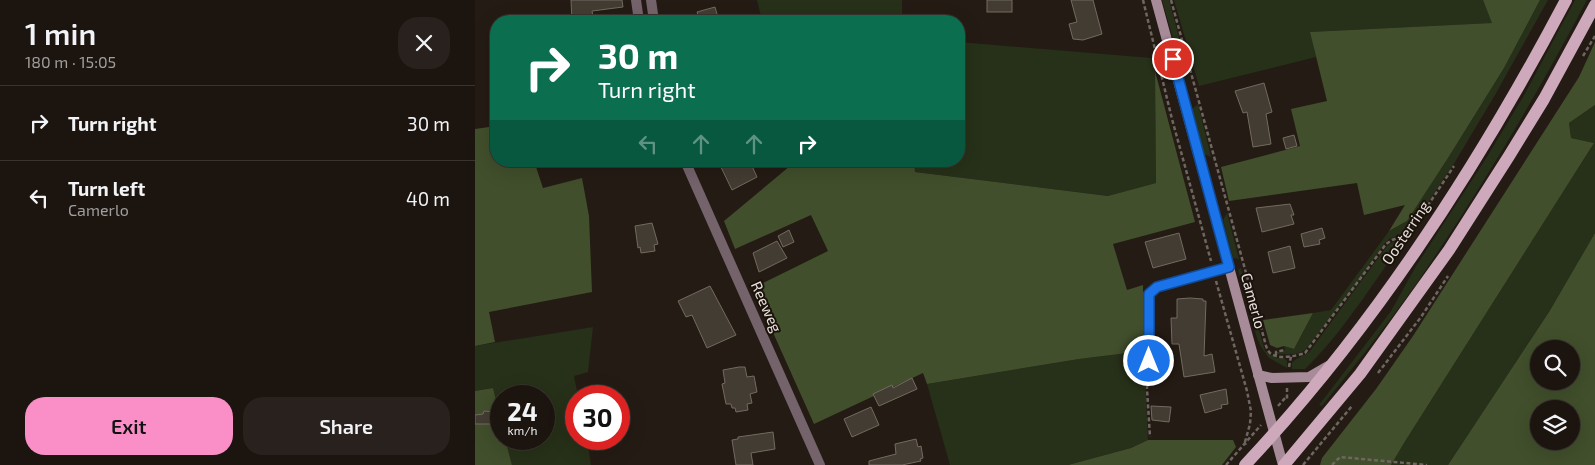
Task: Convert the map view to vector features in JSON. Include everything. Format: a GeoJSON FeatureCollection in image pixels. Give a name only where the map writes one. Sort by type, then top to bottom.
{"type":"FeatureCollection","features":[{"type":"Feature","properties":{"kind":"main road","name":"Camerlo"},"geometry":{"type":"LineString","coordinates":[[1156,0],[1283,465]]}},
{"type":"Feature","properties":{"kind":"main road","name":"Oosterring"},"geometry":{"type":"LineString","coordinates":[[1245,465],[1274,433],[1356,333],[1425,236],[1483,146],[1566,0]]}},
{"type":"Feature","properties":{"kind":"main road"},"geometry":{"type":"LineString","coordinates":[[1283,465],[1360,374],[1444,258],[1519,140],[1595,5]]}},
{"type":"Feature","properties":{"kind":"main road"},"geometry":{"type":"LineString","coordinates":[[1258,375],[1271,378],[1309,377],[1331,364]]}},
{"type":"Feature","properties":{"kind":"street"},"geometry":{"type":"LineString","coordinates":[[637,0],[638,15]]}},
{"type":"Feature","properties":{"kind":"street"},"geometry":{"type":"LineString","coordinates":[[651,0],[653,15]]}},
{"type":"Feature","properties":{"kind":"street","name":"Reeweg"},"geometry":{"type":"LineString","coordinates":[[688,167],[821,465]]}},
{"type":"Feature","properties":{"kind":"street"},"geometry":{"type":"LineString","coordinates":[[1149,361],[1149,294],[1157,287],[1229,267]]}},
{"type":"Feature","properties":{"kind":"path"},"geometry":{"type":"LineString","coordinates":[[1143,0],[1172,119],[1247,391],[1251,411],[1251,424],[1245,442]]}},
{"type":"Feature","properties":{"kind":"path"},"geometry":{"type":"LineString","coordinates":[[1171,0],[1268,352],[1291,356],[1305,353],[1386,244],[1409,234],[1456,164]]}},
{"type":"Feature","properties":{"kind":"path"},"geometry":{"type":"LineString","coordinates":[[1277,355],[1276,352],[1284,350]]}},
{"type":"Feature","properties":{"kind":"path"},"geometry":{"type":"LineString","coordinates":[[1289,369],[1291,356]]}},
{"type":"Feature","properties":{"kind":"path"},"geometry":{"type":"LineString","coordinates":[[1149,361],[1147,390],[1150,437]]}},
{"type":"Feature","properties":{"kind":"path"},"geometry":{"type":"LineString","coordinates":[[1276,408],[1286,396]]}},
{"type":"Feature","properties":{"kind":"path"},"geometry":{"type":"LineString","coordinates":[[1226,465],[1260,427]]}},
{"type":"Feature","properties":{"kind":"path"},"geometry":{"type":"LineString","coordinates":[[1305,465],[1335,427]]}},
{"type":"Feature","properties":{"kind":"path"},"geometry":{"type":"LineString","coordinates":[[1332,465],[1340,457],[1427,465]]}},
{"type":"Feature","properties":{"kind":"green space"},"geometry":{"type":"Polygon","coordinates":[[[757,0],[902,0],[902,15],[761,15],[757,0]]]}},
{"type":"Feature","properties":{"kind":"green space"},"geometry":{"type":"Polygon","coordinates":[[[1162,0],[1169,0],[1189,75],[1183,73],[1162,0]]]}},
{"type":"Feature","properties":{"kind":"green space"},"geometry":{"type":"Polygon","coordinates":[[[1174,0],[1483,0],[1493,23],[1311,32],[1316,57],[1199,86],[1174,0]]]}},
{"type":"Feature","properties":{"kind":"green space"},"geometry":{"type":"Polygon","coordinates":[[[1483,0],[1540,0],[1504,68],[1407,221],[1389,231],[1405,205],[1364,215],[1357,183],[1229,201],[1221,167],[1300,146],[1291,109],[1327,101],[1310,32],[1492,23],[1483,0]]]}},
{"type":"Feature","properties":{"kind":"green space"},"geometry":{"type":"Polygon","coordinates":[[[1540,0],[1548,0],[1455,162],[1408,232],[1389,239],[1384,244],[1362,277],[1306,349],[1296,354],[1278,354],[1277,352],[1285,350],[1284,346],[1294,349],[1313,313],[1331,310],[1389,231],[1407,221],[1504,68],[1540,0]]]}},
{"type":"Feature","properties":{"kind":"green space"},"geometry":{"type":"Polygon","coordinates":[[[1575,0],[1587,0],[1548,72],[1463,214],[1417,283],[1359,361],[1322,406],[1319,405],[1391,311],[1416,266],[1485,160],[1523,97],[1575,0]]]}},
{"type":"Feature","properties":{"kind":"green space"},"geometry":{"type":"Polygon","coordinates":[[[965,42],[1151,58],[1155,71],[1156,183],[1109,196],[915,172],[915,167],[965,167],[965,42]]]}},
{"type":"Feature","properties":{"kind":"green space"},"geometry":{"type":"Polygon","coordinates":[[[1595,42],[1595,105],[1569,123],[1571,138],[1594,143],[1391,465],[1320,465],[1322,458],[1376,389],[1413,336],[1579,77],[1595,42]]]}},
{"type":"Feature","properties":{"kind":"green space"},"geometry":{"type":"Polygon","coordinates":[[[1155,71],[1195,222],[1113,244],[1127,290],[1143,285],[1144,351],[1079,359],[927,384],[923,373],[814,424],[753,288],[828,251],[811,215],[735,249],[724,221],[789,167],[915,167],[915,172],[1108,196],[1156,183],[1155,71]]]}},
{"type":"Feature","properties":{"kind":"green space"},"geometry":{"type":"Polygon","coordinates":[[[1198,104],[1211,157],[1204,154],[1192,109],[1198,104]]]}},
{"type":"Feature","properties":{"kind":"green space"},"geometry":{"type":"Polygon","coordinates":[[[1595,105],[1595,233],[1549,312],[1448,465],[1391,465],[1594,143],[1571,138],[1569,123],[1595,105]]]}},
{"type":"Feature","properties":{"kind":"green space"},"geometry":{"type":"Polygon","coordinates":[[[490,127],[490,167],[536,167],[543,188],[582,178],[589,216],[592,292],[489,312],[495,342],[475,346],[475,129],[490,127]]]}},
{"type":"Feature","properties":{"kind":"green space"},"geometry":{"type":"Polygon","coordinates":[[[1227,213],[1239,259],[1233,258],[1223,220],[1227,213]]]}},
{"type":"Feature","properties":{"kind":"green space"},"geometry":{"type":"Polygon","coordinates":[[[1595,233],[1595,465],[1448,465],[1530,341],[1530,390],[1580,390],[1580,340],[1531,340],[1595,233]]]}},
{"type":"Feature","properties":{"kind":"green space"},"geometry":{"type":"Polygon","coordinates":[[[1405,239],[1358,306],[1319,355],[1305,369],[1292,369],[1292,363],[1310,351],[1387,246],[1393,242],[1405,239]]]}},
{"type":"Feature","properties":{"kind":"green space"},"geometry":{"type":"Polygon","coordinates":[[[1241,268],[1265,351],[1276,358],[1284,358],[1287,361],[1287,368],[1269,358],[1261,347],[1238,270],[1241,268]]]}},
{"type":"Feature","properties":{"kind":"green space"},"geometry":{"type":"Polygon","coordinates":[[[1313,313],[1294,349],[1284,346],[1277,348],[1270,345],[1263,320],[1313,313]]]}},
{"type":"Feature","properties":{"kind":"green space"},"geometry":{"type":"Polygon","coordinates":[[[593,327],[588,372],[574,376],[576,385],[565,385],[565,450],[589,450],[591,465],[512,465],[508,450],[555,450],[555,385],[490,385],[490,388],[475,391],[475,346],[593,327]]]}},
{"type":"Feature","properties":{"kind":"green space"},"geometry":{"type":"Polygon","coordinates":[[[1144,351],[1148,440],[1131,448],[1068,465],[950,465],[927,384],[1079,359],[1144,351]]]}},
{"type":"Feature","properties":{"kind":"green space"},"geometry":{"type":"Polygon","coordinates":[[[490,388],[490,450],[508,450],[512,465],[475,465],[475,391],[490,388]]]}},
{"type":"Feature","properties":{"kind":"green space"},"geometry":{"type":"Polygon","coordinates":[[[1148,440],[1233,440],[1236,447],[1222,465],[1068,465],[1131,448],[1148,440]]]}},
{"type":"Feature","properties":{"kind":"building"},"geometry":{"type":"Polygon","coordinates":[[[571,0],[622,0],[623,7],[592,11],[593,15],[572,15],[571,0]]]}},
{"type":"Feature","properties":{"kind":"building"},"geometry":{"type":"Polygon","coordinates":[[[987,0],[1012,0],[1012,12],[987,12],[987,0]]]}},
{"type":"Feature","properties":{"kind":"building"},"geometry":{"type":"Polygon","coordinates":[[[1071,0],[1093,0],[1102,34],[1083,40],[1073,39],[1069,24],[1077,22],[1071,0]]]}},
{"type":"Feature","properties":{"kind":"building"},"geometry":{"type":"Polygon","coordinates":[[[715,7],[717,15],[698,15],[697,12],[715,7]]]}},
{"type":"Feature","properties":{"kind":"building"},"geometry":{"type":"Polygon","coordinates":[[[1264,83],[1272,112],[1266,114],[1271,144],[1253,147],[1247,112],[1243,113],[1235,91],[1264,83]]]}},
{"type":"Feature","properties":{"kind":"building"},"geometry":{"type":"Polygon","coordinates":[[[1294,135],[1297,146],[1286,149],[1283,138],[1294,135]]]}},
{"type":"Feature","properties":{"kind":"building"},"geometry":{"type":"Polygon","coordinates":[[[721,167],[752,167],[757,177],[732,190],[721,167]]]}},
{"type":"Feature","properties":{"kind":"building"},"geometry":{"type":"Polygon","coordinates":[[[1290,204],[1294,215],[1291,215],[1294,224],[1262,232],[1256,208],[1290,204]]]}},
{"type":"Feature","properties":{"kind":"building"},"geometry":{"type":"Polygon","coordinates":[[[652,223],[658,244],[654,245],[655,251],[641,253],[640,247],[638,248],[635,226],[652,223]]]}},
{"type":"Feature","properties":{"kind":"building"},"geometry":{"type":"Polygon","coordinates":[[[1322,228],[1325,238],[1319,240],[1320,244],[1304,247],[1301,234],[1322,228]]]}},
{"type":"Feature","properties":{"kind":"building"},"geometry":{"type":"Polygon","coordinates":[[[789,230],[794,242],[783,247],[778,236],[789,230]]]}},
{"type":"Feature","properties":{"kind":"building"},"geometry":{"type":"Polygon","coordinates":[[[1179,233],[1186,259],[1153,268],[1145,242],[1179,233]]]}},
{"type":"Feature","properties":{"kind":"building"},"geometry":{"type":"Polygon","coordinates":[[[777,241],[787,258],[759,272],[753,253],[777,241]]]}},
{"type":"Feature","properties":{"kind":"building"},"geometry":{"type":"Polygon","coordinates":[[[1290,246],[1295,268],[1273,273],[1268,252],[1290,246]]]}},
{"type":"Feature","properties":{"kind":"building"},"geometry":{"type":"Polygon","coordinates":[[[710,286],[736,335],[707,348],[692,315],[686,317],[678,301],[710,286]]]}},
{"type":"Feature","properties":{"kind":"building"},"geometry":{"type":"Polygon","coordinates":[[[1190,298],[1206,301],[1204,356],[1212,354],[1215,372],[1184,377],[1179,344],[1172,344],[1171,318],[1177,318],[1177,299],[1190,298]]]}},
{"type":"Feature","properties":{"kind":"building"},"geometry":{"type":"Polygon","coordinates":[[[745,367],[747,377],[754,376],[757,392],[750,394],[752,403],[747,404],[748,410],[736,412],[731,404],[726,404],[722,384],[725,383],[723,370],[745,367]]]}},
{"type":"Feature","properties":{"kind":"building"},"geometry":{"type":"Polygon","coordinates":[[[912,378],[917,389],[879,406],[873,394],[892,385],[893,388],[912,378]]]}},
{"type":"Feature","properties":{"kind":"building"},"geometry":{"type":"Polygon","coordinates":[[[1226,389],[1228,404],[1221,405],[1222,408],[1205,413],[1200,395],[1226,389]]]}},
{"type":"Feature","properties":{"kind":"building"},"geometry":{"type":"Polygon","coordinates":[[[1151,406],[1171,407],[1169,422],[1152,420],[1151,406]]]}},
{"type":"Feature","properties":{"kind":"building"},"geometry":{"type":"Polygon","coordinates":[[[871,407],[879,425],[852,437],[844,419],[871,407]]]}},
{"type":"Feature","properties":{"kind":"building"},"geometry":{"type":"Polygon","coordinates":[[[484,411],[490,412],[490,424],[475,424],[475,415],[483,414],[484,411]]]}},
{"type":"Feature","properties":{"kind":"building"},"geometry":{"type":"Polygon","coordinates":[[[773,432],[775,449],[751,453],[753,465],[736,465],[732,440],[738,439],[738,437],[773,432]]]}},
{"type":"Feature","properties":{"kind":"building"},"geometry":{"type":"Polygon","coordinates":[[[916,439],[918,447],[921,446],[923,458],[920,459],[921,461],[902,465],[869,465],[869,461],[896,454],[895,444],[916,439]]]}},
{"type":"Feature","properties":{"kind":"route"},"geometry":{"type":"LineString","coordinates":[[1149,361],[1149,294],[1157,287],[1229,267],[1173,59]]}}]}
